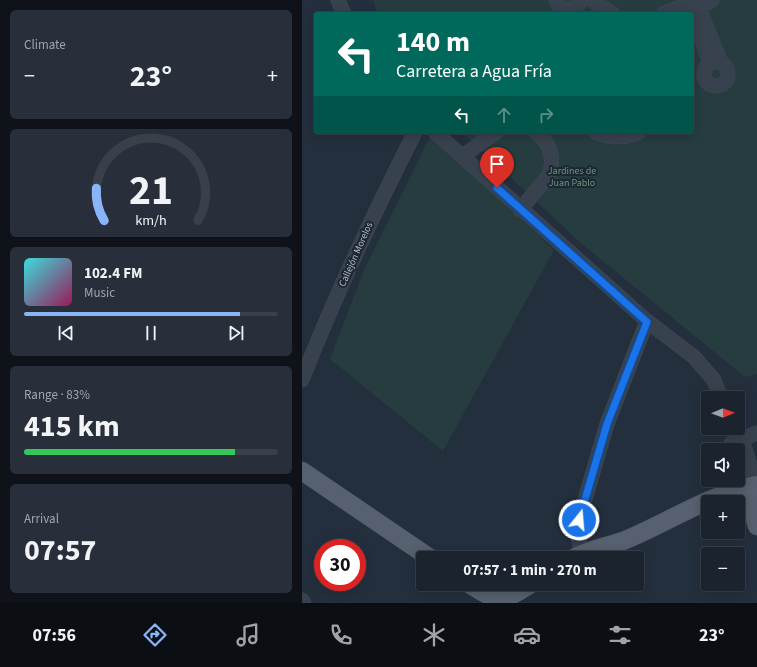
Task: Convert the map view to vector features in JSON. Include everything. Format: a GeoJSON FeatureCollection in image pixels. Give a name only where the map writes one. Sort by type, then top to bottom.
{"type":"FeatureCollection","features":[{"type":"Feature","properties":{"kind":"main road"},"geometry":{"type":"LineString","coordinates":[[302,471],[420,551]]}},
{"type":"Feature","properties":{"kind":"main road"},"geometry":{"type":"LineString","coordinates":[[593,551],[622,541],[727,493],[752,487],[757,526]]}},
{"type":"Feature","properties":{"kind":"main road"},"geometry":{"type":"LineString","coordinates":[[479,591],[489,598],[505,601],[520,591]]}},
{"type":"Feature","properties":{"kind":"street"},"geometry":{"type":"LineString","coordinates":[[338,0],[343,12]]}},
{"type":"Feature","properties":{"kind":"street"},"geometry":{"type":"LineString","coordinates":[[556,0],[560,6],[567,9],[573,9],[583,2]]}},
{"type":"Feature","properties":{"kind":"street"},"geometry":{"type":"LineString","coordinates":[[673,12],[692,8],[712,0]]}},
{"type":"Feature","properties":{"kind":"street"},"geometry":{"type":"LineString","coordinates":[[583,2],[596,12]]}},
{"type":"Feature","properties":{"kind":"street"},"geometry":{"type":"LineString","coordinates":[[583,2],[608,12]]}},
{"type":"Feature","properties":{"kind":"street"},"geometry":{"type":"LineString","coordinates":[[694,13],[716,63]]}},
{"type":"Feature","properties":{"kind":"street","name":"Callejón Morelos"},"geometry":{"type":"LineString","coordinates":[[302,380],[322,328],[370,221],[414,134]]}},
{"type":"Feature","properties":{"kind":"street"},"geometry":{"type":"LineString","coordinates":[[437,134],[520,210],[647,322],[702,365],[714,380],[718,391]]}},
{"type":"Feature","properties":{"kind":"street"},"geometry":{"type":"LineString","coordinates":[[463,156],[493,134]]}},
{"type":"Feature","properties":{"kind":"street"},"geometry":{"type":"LineString","coordinates":[[520,210],[549,175],[552,168],[549,146],[544,134]]}},
{"type":"Feature","properties":{"kind":"street"},"geometry":{"type":"LineString","coordinates":[[604,134],[613,136],[629,136],[634,134]]}},
{"type":"Feature","properties":{"kind":"street"},"geometry":{"type":"LineString","coordinates":[[578,551],[579,520],[607,424],[647,322]]}},
{"type":"Feature","properties":{"kind":"street"},"geometry":{"type":"LineString","coordinates":[[752,487],[736,440],[757,433]]}},
{"type":"Feature","properties":{"kind":"street"},"geometry":{"type":"LineString","coordinates":[[745,476],[752,487]]}},
{"type":"Feature","properties":{"kind":"green space"},"geometry":{"type":"Polygon","coordinates":[[[373,0],[561,0],[557,12],[377,12],[373,0]]]}},
{"type":"Feature","properties":{"kind":"green space","name":"Jardines de Juan Pablo"},"geometry":{"type":"Polygon","coordinates":[[[563,0],[757,0],[757,374],[745,377],[582,244],[464,134],[694,134],[694,12],[559,12],[563,0]]]}},
{"type":"Feature","properties":{"kind":"green space"},"geometry":{"type":"Polygon","coordinates":[[[431,135],[554,250],[443,451],[330,359],[364,270],[431,135]]]}},
{"type":"Feature","properties":{"kind":"route"},"geometry":{"type":"LineString","coordinates":[[497,188],[647,322],[628,367],[607,424],[579,520]]}}]}
